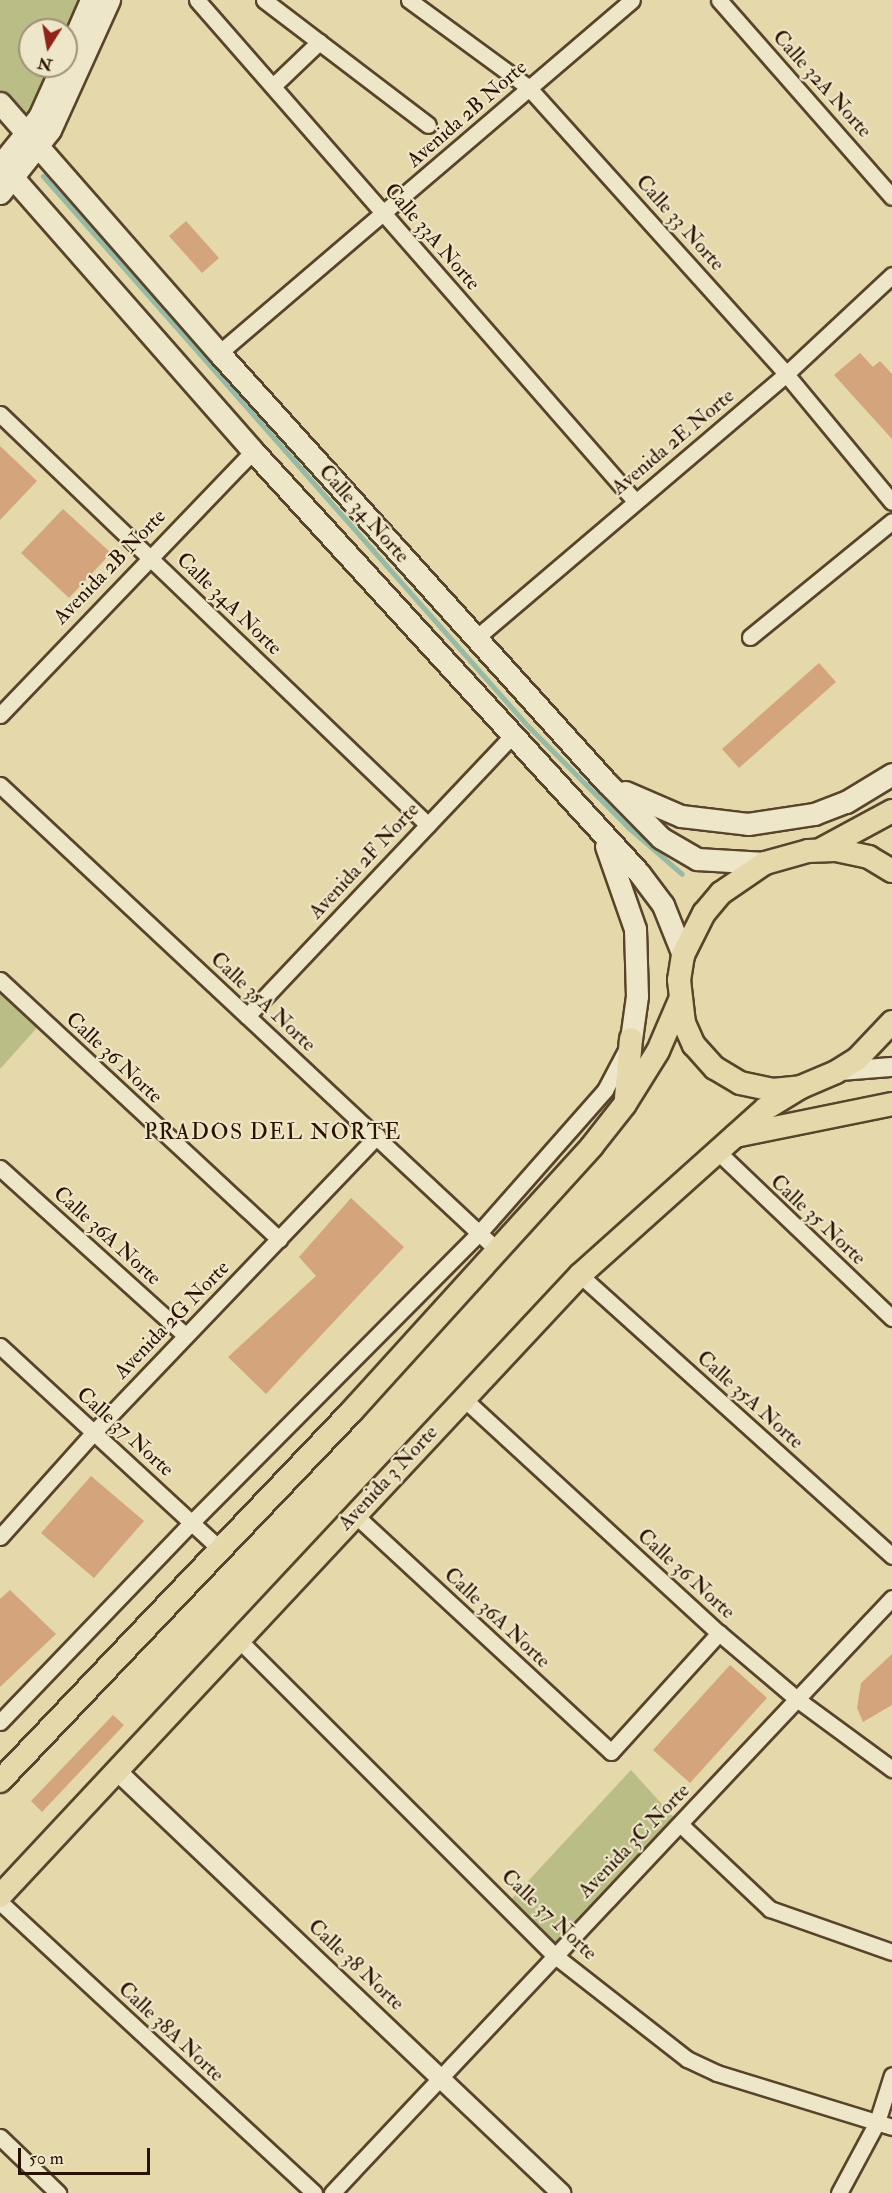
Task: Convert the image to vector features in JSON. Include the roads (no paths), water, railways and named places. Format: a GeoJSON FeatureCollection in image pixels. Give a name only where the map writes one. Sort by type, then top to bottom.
{"type":"FeatureCollection","features":[{"type":"Feature","properties":{"kind":"main road"},"geometry":{"type":"LineString","coordinates":[[78,30],[91,0]]}},
{"type":"Feature","properties":{"kind":"main road"},"geometry":{"type":"LineString","coordinates":[[32,139],[50,130],[109,0]]}},
{"type":"Feature","properties":{"kind":"main road"},"geometry":{"type":"LineString","coordinates":[[3,173],[32,139],[57,78]]}},
{"type":"Feature","properties":{"kind":"main road","name":"Calle 34 Norte"},"geometry":{"type":"LineString","coordinates":[[0,103],[219,353],[606,782],[661,838],[698,859],[765,863]]}},
{"type":"Feature","properties":{"kind":"main road","name":"Calle 34 Norte"},"geometry":{"type":"LineString","coordinates":[[3,173],[253,451],[593,822],[663,905],[683,955]]}},
{"type":"Feature","properties":{"kind":"main road"},"geometry":{"type":"LineString","coordinates":[[606,782],[681,816],[748,824],[814,814],[846,802],[892,774]]}},
{"type":"Feature","properties":{"kind":"main road"},"geometry":{"type":"LineString","coordinates":[[0,1781],[418,1340],[625,1104],[658,1051],[680,1000],[683,955],[699,921],[721,893],[765,863],[818,851],[892,811]]}},
{"type":"Feature","properties":{"kind":"main road"},"geometry":{"type":"LineString","coordinates":[[593,822],[615,862],[635,929],[637,996],[625,1104]]}},
{"type":"Feature","properties":{"kind":"main road"},"geometry":{"type":"LineString","coordinates":[[818,851],[857,853],[892,871]]}},
{"type":"Feature","properties":{"kind":"main road"},"geometry":{"type":"LineString","coordinates":[[680,1000],[694,1046],[715,1068],[740,1083],[773,1090],[801,1087],[836,1072],[857,1059],[892,1022]]}},
{"type":"Feature","properties":{"kind":"main road","name":"Avenida 3 Norte"},"geometry":{"type":"LineString","coordinates":[[0,1896],[579,1275],[765,1109],[801,1087]]}},
{"type":"Feature","properties":{"kind":"main road"},"geometry":{"type":"LineString","coordinates":[[725,1144],[892,1104]]}},
{"type":"Feature","properties":{"kind":"street","name":"Calle 33A Norte"},"geometry":{"type":"LineString","coordinates":[[197,0],[635,501]]}},
{"type":"Feature","properties":{"kind":"street"},"geometry":{"type":"LineString","coordinates":[[264,0],[429,125]]}},
{"type":"Feature","properties":{"kind":"street","name":"Calle 33 Norte"},"geometry":{"type":"LineString","coordinates":[[409,0],[528,87],[786,374],[892,502]]}},
{"type":"Feature","properties":{"kind":"street","name":"Avenida 2B Norte"},"geometry":{"type":"LineString","coordinates":[[219,353],[385,214],[528,87],[632,0]]}},
{"type":"Feature","properties":{"kind":"street","name":"Calle 32A Norte"},"geometry":{"type":"LineString","coordinates":[[719,0],[892,197]]}},
{"type":"Feature","properties":{"kind":"street"},"geometry":{"type":"LineString","coordinates":[[273,86],[319,42]]}},
{"type":"Feature","properties":{"kind":"street","name":"Avenida 2E Norte"},"geometry":{"type":"LineString","coordinates":[[476,638],[786,374],[892,275]]}},
{"type":"Feature","properties":{"kind":"street","name":"Calle 34A Norte"},"geometry":{"type":"LineString","coordinates":[[0,414],[428,825]]}},
{"type":"Feature","properties":{"kind":"street","name":"Avenida 2B Norte"},"geometry":{"type":"LineString","coordinates":[[0,715],[148,556],[253,451]]}},
{"type":"Feature","properties":{"kind":"street"},"geometry":{"type":"LineString","coordinates":[[750,637],[892,521]]}},
{"type":"Feature","properties":{"kind":"street","name":"Avenida 2F Norte"},"geometry":{"type":"LineString","coordinates":[[247,1016],[513,735]]}},
{"type":"Feature","properties":{"kind":"street","name":"Calle 35A Norte"},"geometry":{"type":"LineString","coordinates":[[0,785],[496,1249]]}},
{"type":"Feature","properties":{"kind":"street","name":"Calle 36 Norte"},"geometry":{"type":"LineString","coordinates":[[0,980],[279,1239]]}},
{"type":"Feature","properties":{"kind":"street"},"geometry":{"type":"LineString","coordinates":[[0,1722],[192,1522],[479,1233],[605,1090],[632,1040]]}},
{"type":"Feature","properties":{"kind":"street"},"geometry":{"type":"LineString","coordinates":[[836,1072],[892,1067]]}},
{"type":"Feature","properties":{"kind":"street","name":"Avenida 2G Norte"},"geometry":{"type":"LineString","coordinates":[[1,1535],[185,1335],[377,1136]]}},
{"type":"Feature","properties":{"kind":"street","name":"Calle 35 Norte"},"geometry":{"type":"LineString","coordinates":[[725,1144],[892,1318]]}},
{"type":"Feature","properties":{"kind":"street","name":"Calle 36A Norte"},"geometry":{"type":"LineString","coordinates":[[0,1168],[185,1335]]}},
{"type":"Feature","properties":{"kind":"street","name":"Calle 35A Norte"},"geometry":{"type":"LineString","coordinates":[[579,1275],[892,1556]]}},
{"type":"Feature","properties":{"kind":"street","name":"Calle 37 Norte"},"geometry":{"type":"LineString","coordinates":[[0,1346],[220,1549]]}},
{"type":"Feature","properties":{"kind":"street","name":"Calle 36 Norte"},"geometry":{"type":"LineString","coordinates":[[463,1398],[719,1633],[798,1700],[892,1769]]}},
{"type":"Feature","properties":{"kind":"street","name":"Calle 36A Norte"},"geometry":{"type":"LineString","coordinates":[[354,1514],[611,1752],[719,1633]]}},
{"type":"Feature","properties":{"kind":"street","name":"Avenida 3C Norte"},"geometry":{"type":"LineString","coordinates":[[332,2193],[440,2075],[798,1700],[892,1598]]}},
{"type":"Feature","properties":{"kind":"street","name":"Calle 37 Norte"},"geometry":{"type":"LineString","coordinates":[[238,1639],[554,1955],[687,2059],[717,2073],[885,2125]]}},
{"type":"Feature","properties":{"kind":"street","name":"Calle 38 Norte"},"geometry":{"type":"LineString","coordinates":[[117,1771],[440,2075],[561,2193]]}},
{"type":"Feature","properties":{"kind":"street"},"geometry":{"type":"LineString","coordinates":[[680,1824],[770,1909],[892,1952]]}},
{"type":"Feature","properties":{"kind":"street","name":"Calle 38A Norte"},"geometry":{"type":"LineString","coordinates":[[0,1902],[314,2193]]}},
{"type":"Feature","properties":{"kind":"street"},"geometry":{"type":"LineString","coordinates":[[839,2193],[885,2125],[892,2075]]}},
{"type":"Feature","properties":{"kind":"street"},"geometry":{"type":"LineString","coordinates":[[0,2137],[58,2193]]}},
{"type":"Feature","properties":{"kind":"waterway"},"geometry":{"type":"LineString","coordinates":[[43,176],[525,723],[629,828],[682,874]]}},
{"type":"Feature","properties":{"kind":"district","name":"PRADOS DEL NORTE"},"geometry":{"type":"Point","coordinates":[273,1133]}}]}
